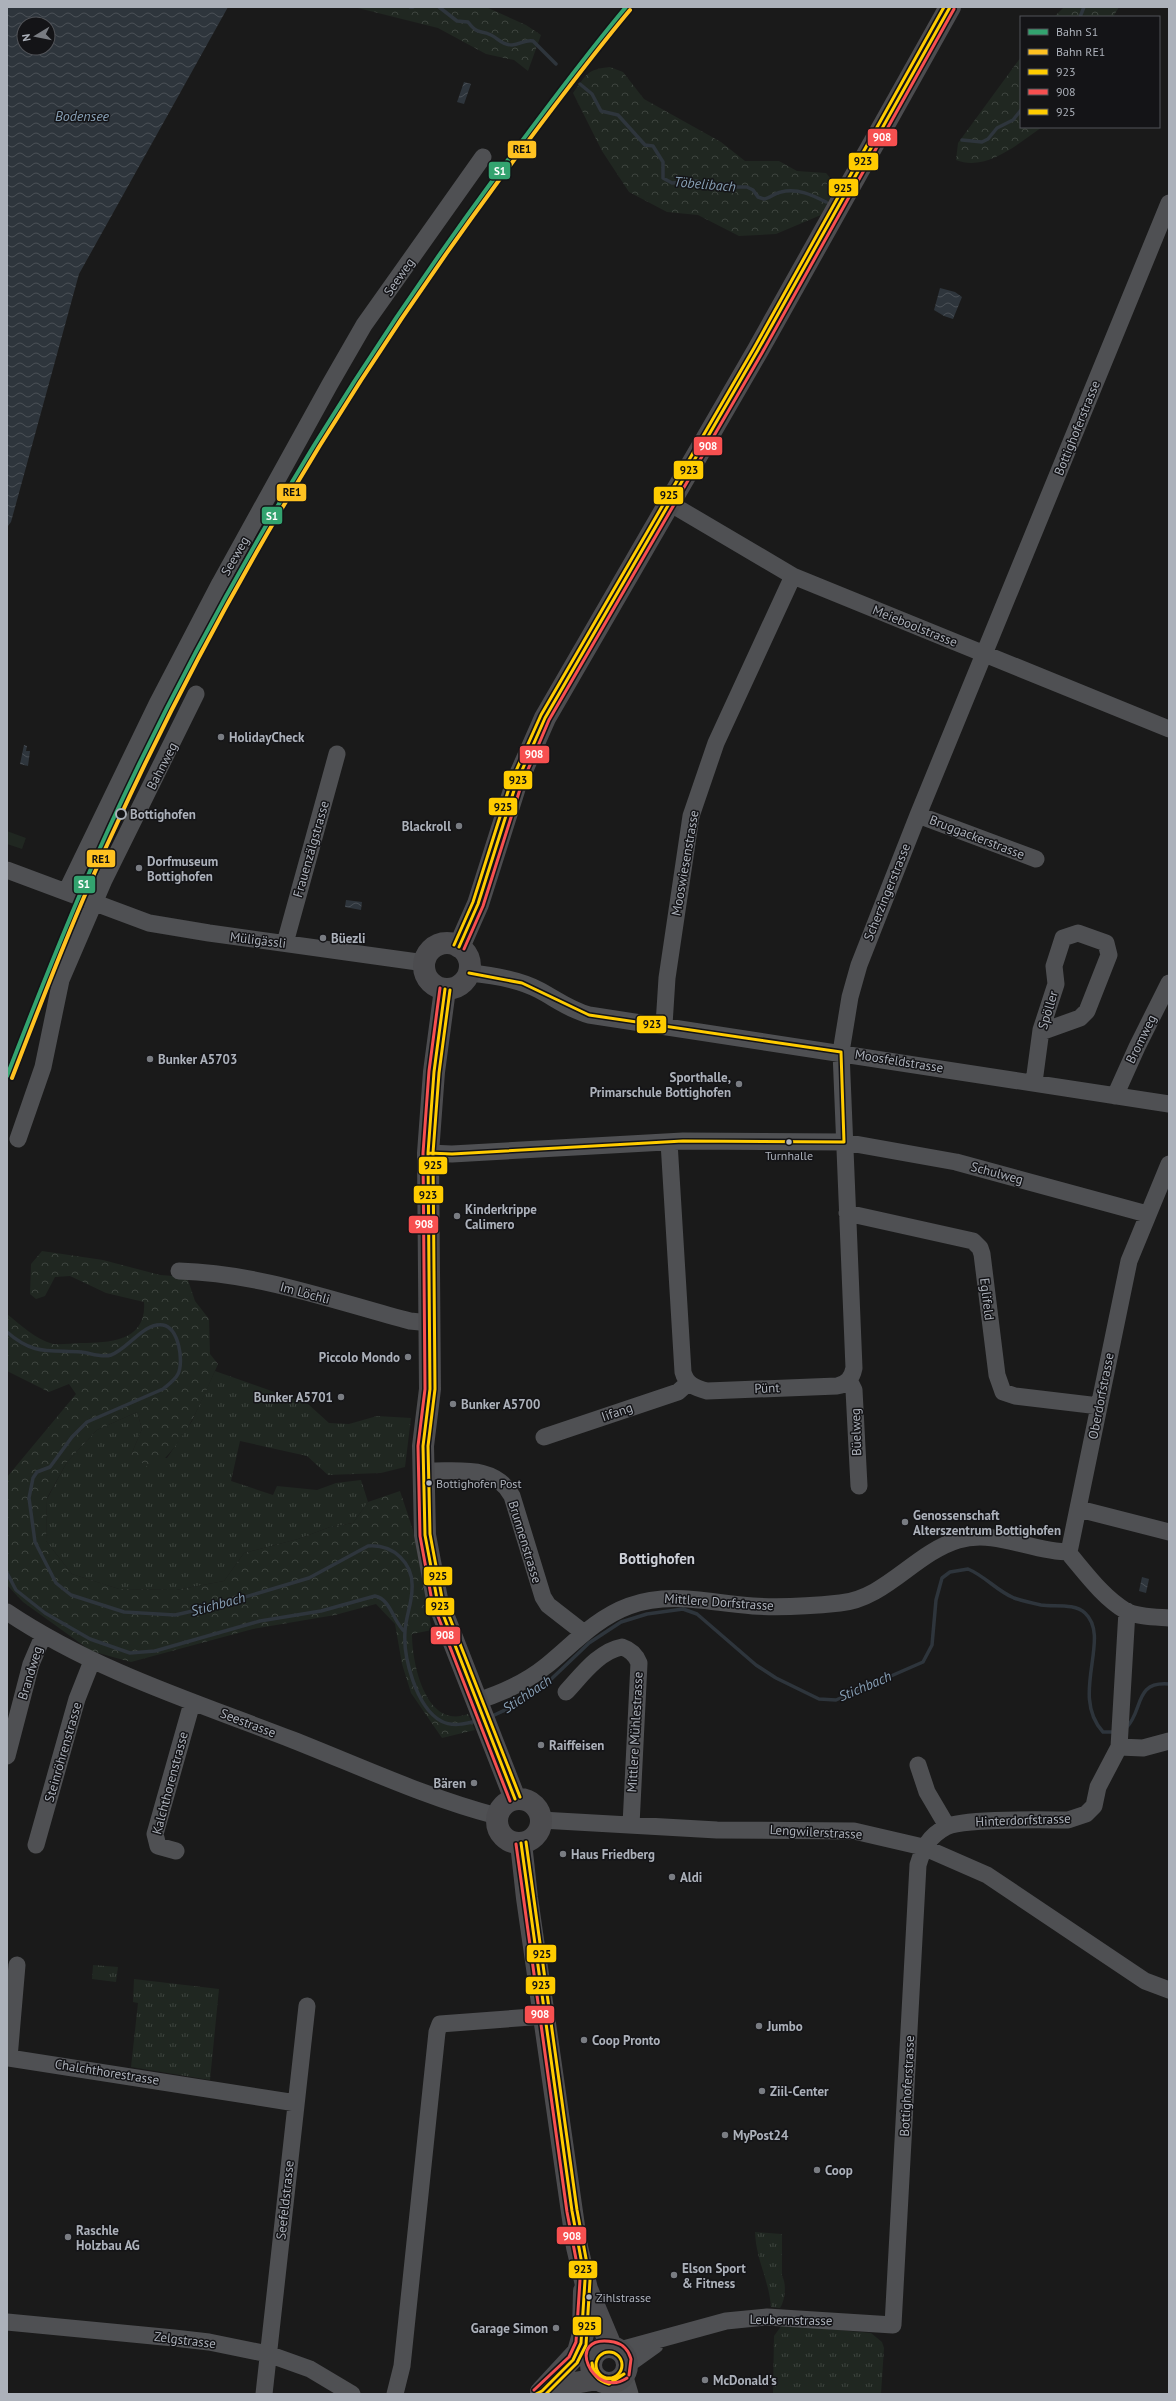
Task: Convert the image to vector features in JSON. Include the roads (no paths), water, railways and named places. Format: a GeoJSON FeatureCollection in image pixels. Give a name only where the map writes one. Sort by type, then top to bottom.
{"type":"FeatureCollection","features":[{"type":"Feature","properties":{"kind":"main road"},"geometry":{"type":"LineString","coordinates":[[459,947],[478,904],[516,784],[545,718],[669,506],[950,7]]}},
{"type":"Feature","properties":{"kind":"main road"},"geometry":{"type":"LineString","coordinates":[[452,944],[459,947],[467,956],[469,973],[457,987],[445,989],[432,983],[425,970],[425,963],[432,950],[438,946],[452,944]]}},
{"type":"Feature","properties":{"kind":"main road"},"geometry":{"type":"LineString","coordinates":[[445,989],[434,1072],[428,1153],[430,1323],[429,1414],[423,1446],[425,1535],[437,1600],[482,1712],[514,1799]]}},
{"type":"Feature","properties":{"kind":"main road"},"geometry":{"type":"LineString","coordinates":[[429,1414],[433,1428],[433,1471],[438,1565],[449,1629]]}},
{"type":"Feature","properties":{"kind":"main road"},"geometry":{"type":"LineString","coordinates":[[514,1799],[525,1800],[535,1805],[541,1820],[536,1835],[521,1843],[505,1838],[498,1828],[497,1816],[503,1805],[514,1799]]}},
{"type":"Feature","properties":{"kind":"main road"},"geometry":{"type":"LineString","coordinates":[[521,1843],[572,2211],[586,2284],[612,2370],[546,2390]]}},
{"type":"Feature","properties":{"kind":"main road"},"geometry":{"type":"LineString","coordinates":[[546,2390],[572,2360],[581,2343],[586,2284]]}},
{"type":"Feature","properties":{"kind":"street","name":"Seeweg"},"geometry":{"type":"LineString","coordinates":[[67,890],[160,697],[220,583],[330,384],[364,325],[483,157]]}},
{"type":"Feature","properties":{"kind":"street","name":"Bottighoferstrasse"},"geometry":{"type":"LineString","coordinates":[[984,654],[1169,203]]}},
{"type":"Feature","properties":{"kind":"street","name":"Meieboolstrasse"},"geometry":{"type":"LineString","coordinates":[[669,506],[682,511],[793,576],[1169,728]]}},
{"type":"Feature","properties":{"kind":"street","name":"Mooswiesenstrasse"},"geometry":{"type":"LineString","coordinates":[[664,1025],[667,978],[691,816],[716,743],[793,576]]}},
{"type":"Feature","properties":{"kind":"street","name":"Scherzingerstrasse"},"geometry":{"type":"LineString","coordinates":[[844,1142],[841,1052],[850,997],[859,965],[984,654]]}},
{"type":"Feature","properties":{"kind":"street","name":"Bahnweg"},"geometry":{"type":"LineString","coordinates":[[94,901],[196,694]]}},
{"type":"Feature","properties":{"kind":"street","name":"Frauenzälgstrasse"},"geometry":{"type":"LineString","coordinates":[[285,943],[337,754]]}},
{"type":"Feature","properties":{"kind":"street","name":"Bruggackerstrasse"},"geometry":{"type":"LineString","coordinates":[[918,815],[1036,859]]}},
{"type":"Feature","properties":{"kind":"street","name":"Müligässli"},"geometry":{"type":"LineString","coordinates":[[7,870],[58,890],[67,890],[149,923],[425,963]]}},
{"type":"Feature","properties":{"kind":"street"},"geometry":{"type":"LineString","coordinates":[[18,1139],[43,1067],[61,980],[94,901]]}},
{"type":"Feature","properties":{"kind":"street","name":"Spöller"},"geometry":{"type":"LineString","coordinates":[[1034,1082],[1041,1032],[1056,984],[1054,966],[1063,938],[1078,933],[1102,940],[1109,947],[1110,955],[1083,1016],[1041,1032]]}},
{"type":"Feature","properties":{"kind":"street","name":"Moosfeldstrasse"},"geometry":{"type":"LineString","coordinates":[[469,973],[525,985],[582,1013],[1169,1104]]}},
{"type":"Feature","properties":{"kind":"street","name":"Bromweg"},"geometry":{"type":"LineString","coordinates":[[1115,1096],[1137,1047],[1169,983]]}},
{"type":"Feature","properties":{"kind":"street"},"geometry":{"type":"LineString","coordinates":[[669,1142],[683,1372],[688,1383]]}},
{"type":"Feature","properties":{"kind":"street","name":"Schulweg"},"geometry":{"type":"LineString","coordinates":[[428,1153],[452,1154],[669,1142],[844,1142],[956,1162],[1147,1214]]}},
{"type":"Feature","properties":{"kind":"street"},"geometry":{"type":"LineString","coordinates":[[844,1142],[854,1368],[849,1380]]}},
{"type":"Feature","properties":{"kind":"street","name":"Oberdorfstrasse"},"geometry":{"type":"LineString","coordinates":[[1069,1552],[1129,1261],[1147,1214],[1169,1164]]}},
{"type":"Feature","properties":{"kind":"street","name":"Eglifeld"},"geometry":{"type":"LineString","coordinates":[[847,1213],[974,1240],[980,1248],[982,1254],[998,1375],[1003,1392],[1015,1396],[1099,1406]]}},
{"type":"Feature","properties":{"kind":"street","name":"Im Löchli"},"geometry":{"type":"LineString","coordinates":[[179,1271],[214,1272],[264,1282],[410,1321],[430,1323]]}},
{"type":"Feature","properties":{"kind":"street","name":"Pünt"},"geometry":{"type":"LineString","coordinates":[[688,1383],[694,1387],[707,1391],[837,1386],[849,1380]]}},
{"type":"Feature","properties":{"kind":"street","name":"Büelweg"},"geometry":{"type":"LineString","coordinates":[[849,1380],[854,1390],[859,1486]]}},
{"type":"Feature","properties":{"kind":"street","name":"Iifang"},"geometry":{"type":"LineString","coordinates":[[544,1438],[678,1392],[688,1383]]}},
{"type":"Feature","properties":{"kind":"street","name":"Brunnenstrasse"},"geometry":{"type":"LineString","coordinates":[[433,1471],[481,1472],[490,1474],[504,1485],[512,1496],[543,1597],[548,1605],[584,1632]]}},
{"type":"Feature","properties":{"kind":"street"},"geometry":{"type":"LineString","coordinates":[[1079,1509],[1169,1532]]}},
{"type":"Feature","properties":{"kind":"street","name":"Mittlere Dorfstrasse"},"geometry":{"type":"LineString","coordinates":[[482,1712],[507,1691],[545,1667],[584,1632],[626,1607],[656,1598],[670,1597],[755,1606],[805,1606],[851,1601],[874,1591],[937,1549],[970,1538],[997,1539],[1054,1552],[1069,1552]]}},
{"type":"Feature","properties":{"kind":"street"},"geometry":{"type":"LineString","coordinates":[[1069,1552],[1098,1588],[1127,1611],[1146,1616],[1169,1618]]}},
{"type":"Feature","properties":{"kind":"street","name":"Hinterdorfstrasse"},"geometry":{"type":"LineString","coordinates":[[923,1847],[947,1826],[959,1822],[1068,1820],[1078,1818],[1094,1806],[1098,1787],[1119,1734],[1127,1611]]}},
{"type":"Feature","properties":{"kind":"street","name":"Seestrasse"},"geometry":{"type":"LineString","coordinates":[[7,1612],[43,1636],[92,1661],[374,1773],[497,1816]]}},
{"type":"Feature","properties":{"kind":"street","name":"Brandweg"},"geometry":{"type":"LineString","coordinates":[[7,1756],[31,1664],[43,1636]]}},
{"type":"Feature","properties":{"kind":"street","name":"Mittlere Mühlestrasse"},"geometry":{"type":"LineString","coordinates":[[566,1692],[591,1666],[611,1651],[622,1647],[631,1651],[637,1657],[639,1663],[631,1825]]}},
{"type":"Feature","properties":{"kind":"street","name":"Steinröhrenstrasse"},"geometry":{"type":"LineString","coordinates":[[36,1845],[78,1699],[92,1661]]}},
{"type":"Feature","properties":{"kind":"street","name":"Kalchthorenstrasse"},"geometry":{"type":"LineString","coordinates":[[176,1851],[158,1846],[155,1834],[192,1702]]}},
{"type":"Feature","properties":{"kind":"street"},"geometry":{"type":"LineString","coordinates":[[1119,1734],[1143,1748],[1169,1741]]}},
{"type":"Feature","properties":{"kind":"street"},"geometry":{"type":"LineString","coordinates":[[918,1765],[927,1792],[947,1826]]}},
{"type":"Feature","properties":{"kind":"street","name":"Lengwilerstrasse"},"geometry":{"type":"LineString","coordinates":[[541,1820],[717,1830],[854,1831],[923,1847],[987,1876],[1145,1981],[1169,1990]]}},
{"type":"Feature","properties":{"kind":"street","name":"Bottighoferstrasse"},"geometry":{"type":"LineString","coordinates":[[893,2325],[918,1865],[923,1847]]}},
{"type":"Feature","properties":{"kind":"street","name":"Chalchthorestrasse"},"geometry":{"type":"LineString","coordinates":[[18,1965],[9,2058],[296,2103]]}},
{"type":"Feature","properties":{"kind":"street","name":"Seefeldstrasse"},"geometry":{"type":"LineString","coordinates":[[264,2394],[307,2006]]}},
{"type":"Feature","properties":{"kind":"street"},"geometry":{"type":"LineString","coordinates":[[395,2394],[402,2366],[437,2032],[440,2024],[545,2016]]}},
{"type":"Feature","properties":{"kind":"street","name":"Leubernstrasse"},"geometry":{"type":"LineString","coordinates":[[612,2370],[667,2337],[726,2321],[767,2317],[893,2325]]}},
{"type":"Feature","properties":{"kind":"street","name":"Zelgstrasse"},"geometry":{"type":"LineString","coordinates":[[7,2322],[209,2342],[268,2354],[310,2369],[352,2394]]}},
{"type":"Feature","properties":{"kind":"water","name":"Bodensee"},"geometry":{"type":"Polygon","coordinates":[[[7,7],[228,7],[79,274],[11,522],[7,527],[7,7]]]}},
{"type":"Feature","properties":{"kind":"water"},"geometry":{"type":"Polygon","coordinates":[[[464,82],[471,84],[464,104],[457,102],[464,82]]]}},
{"type":"Feature","properties":{"kind":"water"},"geometry":{"type":"Polygon","coordinates":[[[940,288],[955,292],[962,297],[953,319],[934,310],[940,288]]]}},
{"type":"Feature","properties":{"kind":"water"},"geometry":{"type":"Polygon","coordinates":[[[24,745],[27,746],[26,751],[30,751],[28,766],[20,764],[24,745]]]}},
{"type":"Feature","properties":{"kind":"water"},"geometry":{"type":"Polygon","coordinates":[[[346,900],[362,902],[361,910],[345,907],[346,900]]]}},
{"type":"Feature","properties":{"kind":"water"},"geometry":{"type":"Polygon","coordinates":[[[1142,1577],[1149,1579],[1146,1593],[1139,1591],[1142,1577]]]}},
{"type":"Feature","properties":{"kind":"waterway","name":"Töbelibach"},"geometry":{"type":"LineString","coordinates":[[439,7],[457,21],[468,22],[477,31],[487,33],[502,43],[515,45],[527,41],[533,41],[556,64]]}},
{"type":"Feature","properties":{"kind":"waterway","name":"Töbelibach"},"geometry":{"type":"LineString","coordinates":[[1080,16],[1084,7]]}},
{"type":"Feature","properties":{"kind":"waterway","name":"Töbelibach"},"geometry":{"type":"LineString","coordinates":[[580,84],[592,94],[601,111],[618,115],[645,145],[653,146],[663,162],[663,178],[672,183],[696,181],[720,187],[747,187],[753,190],[758,197],[764,199],[777,193],[793,191],[810,195],[826,202]]}},
{"type":"Feature","properties":{"kind":"waterway","name":"Töbelibach"},"geometry":{"type":"LineString","coordinates":[[962,140],[982,142],[988,139],[997,128],[1013,120],[1020,111]]}},
{"type":"Feature","properties":{"kind":"waterway","name":"Stichbach"},"geometry":{"type":"LineString","coordinates":[[7,1332],[25,1345],[41,1350],[81,1352],[107,1356],[117,1352],[149,1328],[156,1325],[163,1325],[168,1327],[173,1332],[179,1346],[180,1369],[172,1382],[163,1389],[87,1422],[72,1437],[50,1467],[37,1472],[33,1478],[29,1498],[35,1542],[56,1583],[71,1595],[124,1612],[175,1615],[215,1606],[309,1578],[368,1546],[386,1548],[406,1563],[412,1580],[412,1594],[405,1631],[405,1642],[409,1667],[418,1693],[432,1714],[445,1723],[463,1724],[477,1721]]}},
{"type":"Feature","properties":{"kind":"waterway","name":"Stichbach"},"geometry":{"type":"LineString","coordinates":[[490,1717],[516,1705],[544,1686],[589,1643],[621,1622],[647,1614],[683,1609],[697,1614],[756,1665],[776,1678],[819,1699],[836,1700],[923,1662],[932,1645],[936,1600],[942,1578],[950,1572],[968,1569],[1002,1592],[1014,1598],[1041,1605],[1076,1608],[1085,1613],[1092,1624],[1094,1637],[1094,1652],[1089,1685],[1090,1701],[1094,1717],[1103,1732],[1114,1732]]}},
{"type":"Feature","properties":{"kind":"waterway"},"geometry":{"type":"LineString","coordinates":[[7,1573],[16,1590],[45,1613],[90,1639],[130,1653],[155,1651],[260,1621],[321,1611],[375,1596],[385,1601],[405,1632]]}},
{"type":"Feature","properties":{"kind":"waterway","name":"Stichbach"},"geometry":{"type":"LineString","coordinates":[[1126,1728],[1132,1721],[1144,1692],[1150,1687],[1158,1684],[1169,1684]]}},
{"type":"Feature","properties":{"kind":"rail line","name":"S1"},"geometry":{"type":"LineString","coordinates":[[7,1076],[82,889],[109,828],[192,659],[284,494],[385,335],[438,257],[493,180],[591,50],[626,7]]}},
{"type":"Feature","properties":{"kind":"rail line","name":"RE1"},"geometry":{"type":"LineString","coordinates":[[12,1078],[87,891],[154,745],[197,661],[289,497],[338,417],[442,260],[497,183],[595,52],[630,10]]}},
{"type":"Feature","properties":{"kind":"place","name":"HolidayCheck"},"geometry":{"type":"Point","coordinates":[221,737]}},
{"type":"Feature","properties":{"kind":"place","name":"Bottighofen"},"geometry":{"type":"Point","coordinates":[121,814]}},
{"type":"Feature","properties":{"kind":"place","name":"Blackroll"},"geometry":{"type":"Point","coordinates":[459,826]}},
{"type":"Feature","properties":{"kind":"place","name":"Dorfmuseum Bottighofen"},"geometry":{"type":"Point","coordinates":[139,868]}},
{"type":"Feature","properties":{"kind":"place","name":"Büezli"},"geometry":{"type":"Point","coordinates":[323,938]}},
{"type":"Feature","properties":{"kind":"place","name":"Bunker A5703"},"geometry":{"type":"Point","coordinates":[150,1059]}},
{"type":"Feature","properties":{"kind":"place","name":"Sporthalle, Primarschule Bottighofen"},"geometry":{"type":"Point","coordinates":[739,1084]}},
{"type":"Feature","properties":{"kind":"place","name":"Turnhalle"},"geometry":{"type":"Point","coordinates":[789,1142]}},
{"type":"Feature","properties":{"kind":"place","name":"Kinderkrippe Calimero"},"geometry":{"type":"Point","coordinates":[457,1216]}},
{"type":"Feature","properties":{"kind":"place","name":"Piccolo Mondo"},"geometry":{"type":"Point","coordinates":[408,1357]}},
{"type":"Feature","properties":{"kind":"place","name":"Bunker A5701"},"geometry":{"type":"Point","coordinates":[341,1397]}},
{"type":"Feature","properties":{"kind":"place","name":"Bunker A5700"},"geometry":{"type":"Point","coordinates":[453,1404]}},
{"type":"Feature","properties":{"kind":"place","name":"Bottighofen Post"},"geometry":{"type":"Point","coordinates":[429,1483]}},
{"type":"Feature","properties":{"kind":"place","name":"Genossenschaft Alterszentrum Bottighofen"},"geometry":{"type":"Point","coordinates":[905,1522]}},
{"type":"Feature","properties":{"kind":"place","name":"Raiffeisen"},"geometry":{"type":"Point","coordinates":[541,1745]}},
{"type":"Feature","properties":{"kind":"place","name":"Bären"},"geometry":{"type":"Point","coordinates":[474,1783]}},
{"type":"Feature","properties":{"kind":"place","name":"Haus Friedberg"},"geometry":{"type":"Point","coordinates":[563,1854]}},
{"type":"Feature","properties":{"kind":"place","name":"Aldi"},"geometry":{"type":"Point","coordinates":[672,1877]}},
{"type":"Feature","properties":{"kind":"place","name":"Jumbo"},"geometry":{"type":"Point","coordinates":[759,2026]}},
{"type":"Feature","properties":{"kind":"place","name":"Coop Pronto"},"geometry":{"type":"Point","coordinates":[584,2040]}},
{"type":"Feature","properties":{"kind":"place","name":"Ziil-Center"},"geometry":{"type":"Point","coordinates":[762,2091]}},
{"type":"Feature","properties":{"kind":"place","name":"MyPost24"},"geometry":{"type":"Point","coordinates":[725,2135]}},
{"type":"Feature","properties":{"kind":"place","name":"Coop"},"geometry":{"type":"Point","coordinates":[817,2170]}},
{"type":"Feature","properties":{"kind":"place","name":"Raschle Holzbau AG"},"geometry":{"type":"Point","coordinates":[68,2237]}},
{"type":"Feature","properties":{"kind":"place","name":"Elson Sport & Fitness"},"geometry":{"type":"Point","coordinates":[674,2275]}},
{"type":"Feature","properties":{"kind":"place","name":"Zihlstrasse"},"geometry":{"type":"Point","coordinates":[589,2297]}},
{"type":"Feature","properties":{"kind":"place","name":"Garage Simon"},"geometry":{"type":"Point","coordinates":[556,2328]}},
{"type":"Feature","properties":{"kind":"place","name":"McDonald's"},"geometry":{"type":"Point","coordinates":[705,2380]}},
{"type":"Feature","properties":{"kind":"district","name":"Bottighofen"},"geometry":{"type":"Point","coordinates":[657,1558]}}]}
